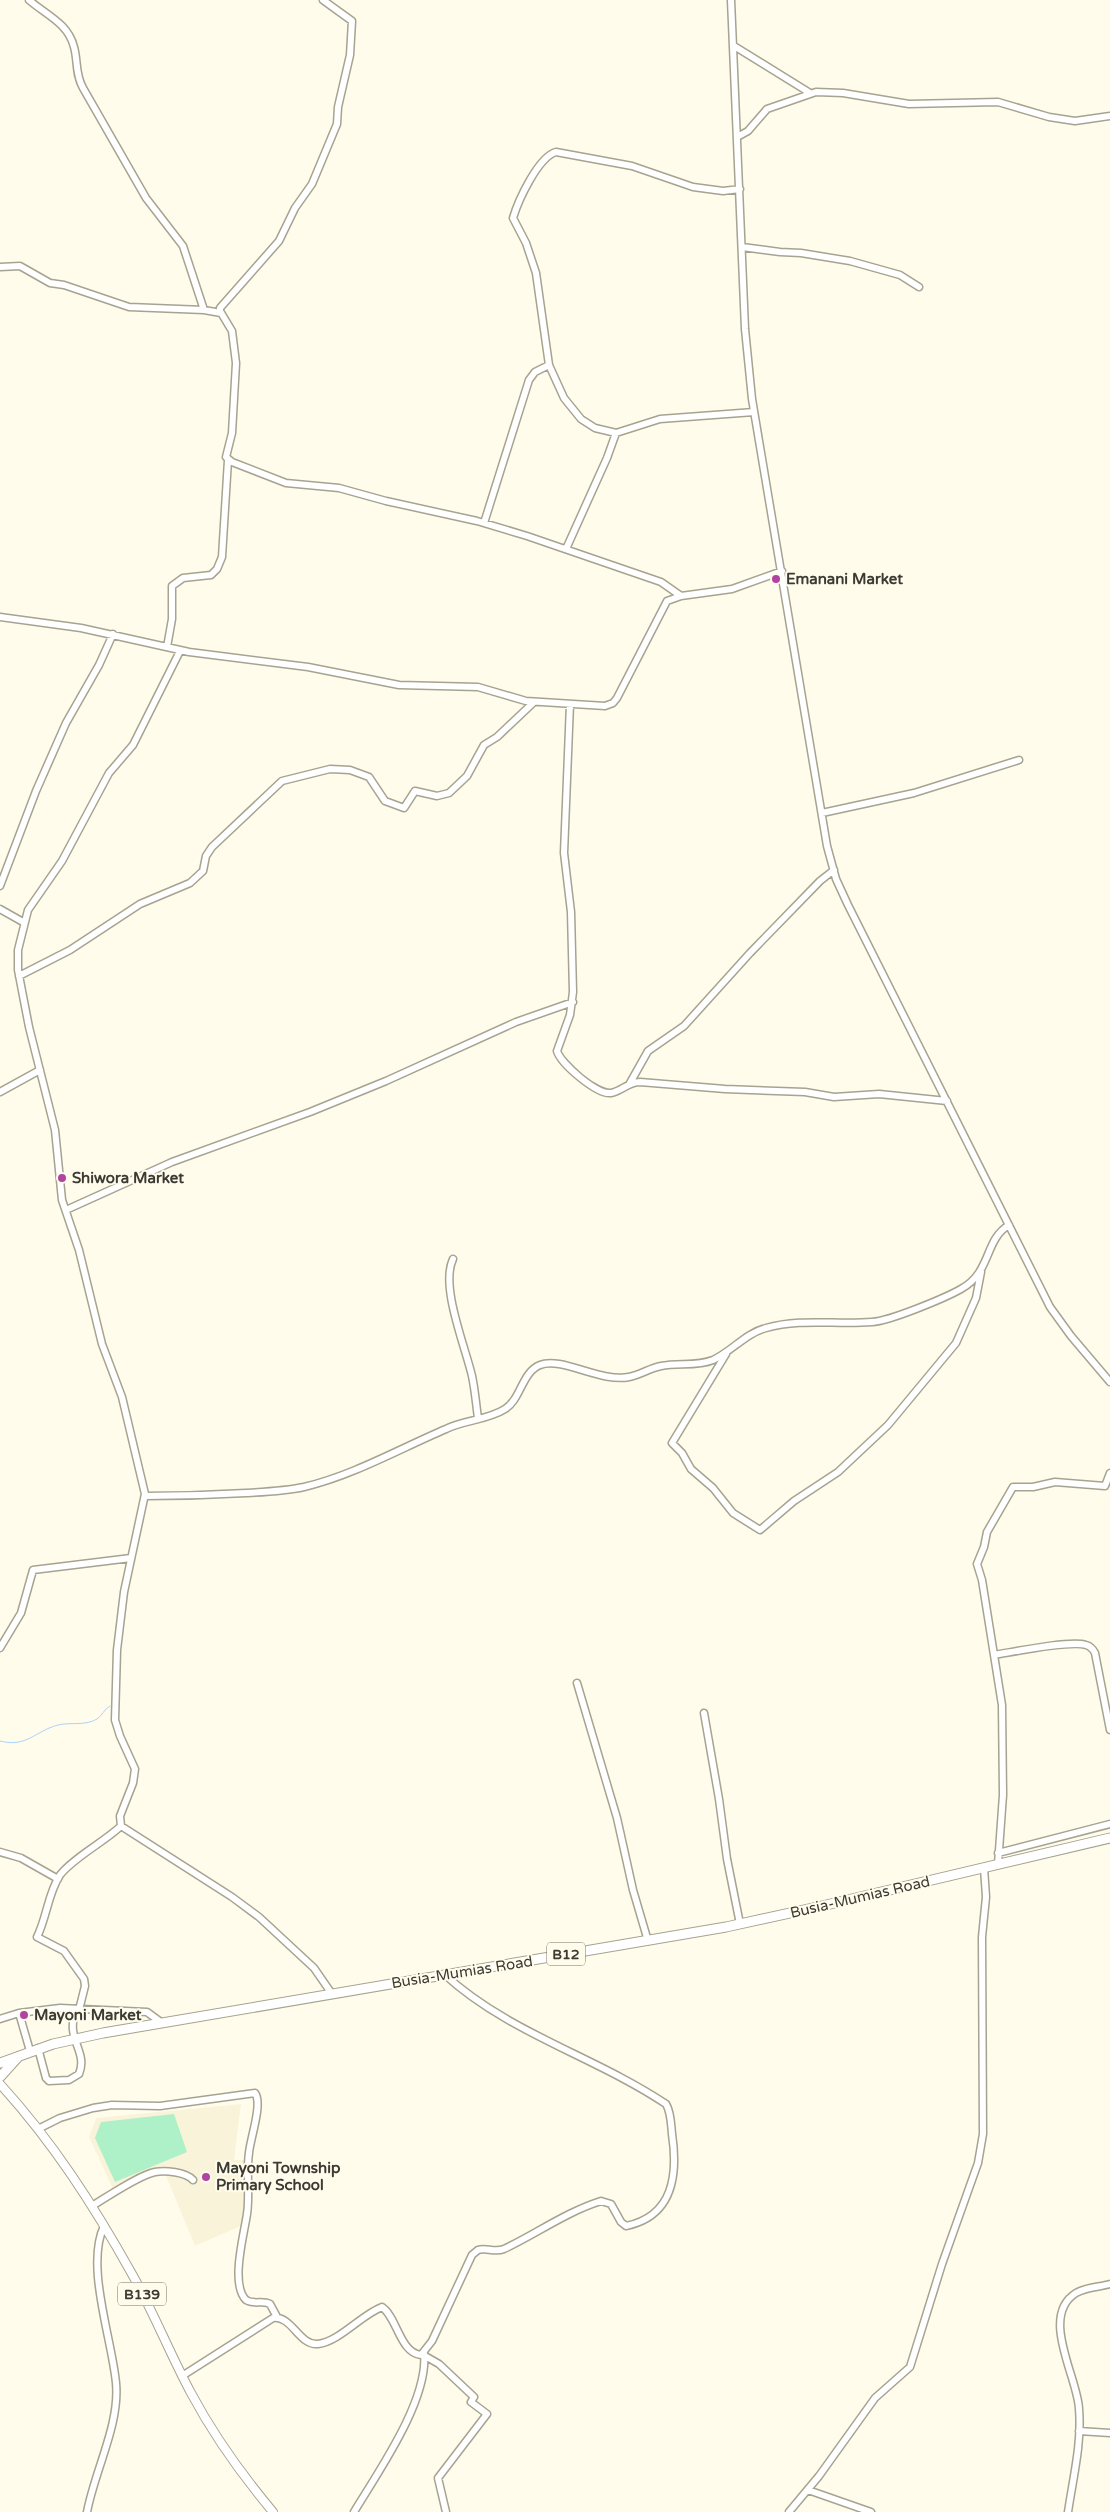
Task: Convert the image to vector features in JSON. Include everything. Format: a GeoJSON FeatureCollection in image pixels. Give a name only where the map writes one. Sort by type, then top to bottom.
{"type":"FeatureCollection","features":[{"type":"Feature","properties":{"kind":"highway","name":"Busia-Mumias Road"},"geometry":{"type":"LineString","coordinates":[[1,2062],[76,2038],[740,1924],[1110,1838]]}},
{"type":"Feature","properties":{"kind":"highway","name":"Busia-Mumias Road"},"geometry":{"type":"LineString","coordinates":[[0,2077],[19,2056]]}},
{"type":"Feature","properties":{"kind":"main road","name":"B139"},"geometry":{"type":"LineString","coordinates":[[0,2084],[40,2128],[92,2206],[136,2282],[182,2376],[221,2444],[273,2512]]}},
{"type":"Feature","properties":{"kind":"street"},"geometry":{"type":"LineString","coordinates":[[29,0],[62,24],[67,31],[74,47],[80,83],[144,195],[183,246],[204,310]]}},
{"type":"Feature","properties":{"kind":"street"},"geometry":{"type":"LineString","coordinates":[[167,648],[172,619],[171,587],[183,578],[211,575],[222,560],[228,460],[225,454],[232,433],[236,363],[232,332],[220,308],[283,234],[295,208],[312,184],[336,128],[350,55],[352,21],[323,0]]}},
{"type":"Feature","properties":{"kind":"street"},"geometry":{"type":"LineString","coordinates":[[732,0],[745,329],[754,412],[822,813],[834,870],[848,905],[1059,1322],[1110,1382]]}},
{"type":"Feature","properties":{"kind":"street"},"geometry":{"type":"LineString","coordinates":[[734,46],[810,92]]}},
{"type":"Feature","properties":{"kind":"street"},"geometry":{"type":"LineString","coordinates":[[738,136],[748,131],[767,109],[810,92],[843,94],[909,104],[998,102],[1049,117],[1075,122],[1110,116]]}},
{"type":"Feature","properties":{"kind":"street"},"geometry":{"type":"LineString","coordinates":[[740,189],[723,191],[693,188],[632,166],[560,151],[549,155],[533,176],[513,218],[526,243],[536,273],[549,365],[564,398],[577,415],[595,428],[616,433],[660,419],[754,412]]}},
{"type":"Feature","properties":{"kind":"street"},"geometry":{"type":"LineString","coordinates":[[742,247],[780,252],[801,252],[850,261],[900,275],[919,288]]}},
{"type":"Feature","properties":{"kind":"street"},"geometry":{"type":"LineString","coordinates":[[0,267],[20,266],[50,283],[64,285],[129,307],[204,310],[221,313]]}},
{"type":"Feature","properties":{"kind":"street"},"geometry":{"type":"LineString","coordinates":[[484,523],[529,380],[535,372],[549,365]]}},
{"type":"Feature","properties":{"kind":"street"},"geometry":{"type":"LineString","coordinates":[[566,549],[607,458],[616,433]]}},
{"type":"Feature","properties":{"kind":"street"},"geometry":{"type":"LineString","coordinates":[[228,460],[286,482],[339,488],[484,523],[662,582],[681,596]]}},
{"type":"Feature","properties":{"kind":"street"},"geometry":{"type":"LineString","coordinates":[[1,619],[113,634],[180,651],[308,667],[399,685],[484,688],[534,702],[605,706],[614,702],[665,604],[672,598],[732,589],[782,572]]}},
{"type":"Feature","properties":{"kind":"street"},"geometry":{"type":"LineString","coordinates":[[0,886],[36,790],[66,723],[99,665],[113,634]]}},
{"type":"Feature","properties":{"kind":"street"},"geometry":{"type":"LineString","coordinates":[[121,1826],[120,1816],[135,1772],[134,1762],[120,1736],[114,1709],[119,1632],[131,1558],[145,1496],[122,1397],[102,1344],[79,1250],[61,1194],[55,1130],[19,976],[18,950],[23,922],[32,902],[69,849],[104,779],[140,733],[180,651]]}},
{"type":"Feature","properties":{"kind":"street"},"geometry":{"type":"LineString","coordinates":[[19,976],[70,950],[140,904],[181,888],[197,878],[204,870],[206,856],[212,847],[284,780],[330,768],[350,770],[371,778],[385,801],[404,808],[415,791],[442,796],[455,788],[469,774],[484,745],[497,736],[534,702]]}},
{"type":"Feature","properties":{"kind":"street"},"geometry":{"type":"LineString","coordinates":[[570,704],[570,763],[564,853],[571,912],[573,1002],[557,1050],[560,1056],[584,1080],[604,1092],[612,1092],[630,1083],[770,1090],[834,1096],[879,1094],[947,1101]]}},
{"type":"Feature","properties":{"kind":"street"},"geometry":{"type":"LineString","coordinates":[[822,813],[914,793],[1019,760]]}},
{"type":"Feature","properties":{"kind":"street"},"geometry":{"type":"LineString","coordinates":[[630,1083],[648,1051],[684,1026],[750,953],[820,881],[834,870]]}},
{"type":"Feature","properties":{"kind":"street"},"geometry":{"type":"LineString","coordinates":[[0,909],[23,922]]}},
{"type":"Feature","properties":{"kind":"street"},"geometry":{"type":"LineString","coordinates":[[66,1210],[172,1162],[319,1108],[386,1081],[516,1022],[573,1002]]}},
{"type":"Feature","properties":{"kind":"street"},"geometry":{"type":"LineString","coordinates":[[0,1092],[40,1070]]}},
{"type":"Feature","properties":{"kind":"street"},"geometry":{"type":"LineString","coordinates":[[728,1352],[672,1443],[682,1453],[691,1469],[713,1488],[733,1513],[760,1530],[794,1502],[838,1472],[888,1425],[908,1398],[954,1346],[976,1298],[982,1271],[998,1234],[1009,1225]]}},
{"type":"Feature","properties":{"kind":"street"},"geometry":{"type":"LineString","coordinates":[[454,1259],[449,1270],[451,1293],[472,1377],[478,1418]]}},
{"type":"Feature","properties":{"kind":"street"},"geometry":{"type":"LineString","coordinates":[[145,1496],[183,1498],[301,1488],[352,1472],[447,1428],[508,1408],[531,1372],[543,1364],[560,1365],[618,1379],[663,1366],[705,1362],[728,1352],[752,1334],[770,1327],[812,1321],[862,1322],[881,1320],[956,1291],[973,1281],[982,1271]]}},
{"type":"Feature","properties":{"kind":"street"},"geometry":{"type":"LineString","coordinates":[[998,1864],[1003,1786],[1002,1711],[982,1580],[977,1564],[987,1532],[1009,1492],[1016,1486],[1033,1487],[1055,1482],[1104,1486],[1110,1473]]}},
{"type":"Feature","properties":{"kind":"street"},"geometry":{"type":"LineString","coordinates":[[0,1648],[21,1613],[34,1570],[131,1558]]}},
{"type":"Feature","properties":{"kind":"street"},"geometry":{"type":"LineString","coordinates":[[994,1655],[1047,1646],[1082,1644],[1090,1647],[1095,1653],[1110,1730]]}},
{"type":"Feature","properties":{"kind":"street"},"geometry":{"type":"LineString","coordinates":[[577,1683],[617,1818],[633,1890],[648,1941]]}},
{"type":"Feature","properties":{"kind":"street"},"geometry":{"type":"LineString","coordinates":[[704,1712],[720,1799],[727,1859],[740,1924]]}},
{"type":"Feature","properties":{"kind":"street"},"geometry":{"type":"LineString","coordinates":[[998,1853],[1110,1824]]}},
{"type":"Feature","properties":{"kind":"street"},"geometry":{"type":"LineString","coordinates":[[19,2013],[47,2080],[53,2082],[68,2080],[79,2074],[81,2053],[73,2029],[85,1986],[84,1979],[64,1951],[38,1937],[58,1879],[66,1869],[121,1826]]}},
{"type":"Feature","properties":{"kind":"street"},"geometry":{"type":"LineString","coordinates":[[121,1826],[232,1897],[259,1917],[314,1968],[332,1994]]}},
{"type":"Feature","properties":{"kind":"street"},"geometry":{"type":"LineString","coordinates":[[0,1852],[21,1858],[58,1879]]}},
{"type":"Feature","properties":{"kind":"street"},"geometry":{"type":"LineString","coordinates":[[789,2512],[808,2490],[875,2398],[910,2367],[932,2295],[980,2156],[983,2134],[982,1937],[986,1897],[984,1868]]}},
{"type":"Feature","properties":{"kind":"street"},"geometry":{"type":"LineString","coordinates":[[354,2512],[410,2415],[420,2384],[424,2355],[472,2255],[478,2250],[496,2251],[504,2249],[535,2231],[602,2201],[611,2204],[624,2225],[637,2222],[657,2210],[666,2201],[676,2160],[670,2117],[666,2104],[508,2021],[472,1999],[444,1974]]}},
{"type":"Feature","properties":{"kind":"street"},"geometry":{"type":"LineString","coordinates":[[0,2019],[19,2013],[49,2009],[147,2012],[162,2023]]}},
{"type":"Feature","properties":{"kind":"street"},"geometry":{"type":"LineString","coordinates":[[40,2128],[65,2116],[93,2108],[112,2105],[160,2106],[255,2093],[257,2104],[248,2152],[247,2215],[243,2231],[239,2286],[246,2300],[251,2303],[270,2304],[277,2318],[287,2322],[306,2340],[317,2344],[330,2339],[382,2307],[409,2348],[417,2354],[424,2355],[440,2364],[474,2397],[471,2402],[487,2414],[438,2478],[446,2512]]}},
{"type":"Feature","properties":{"kind":"street"},"geometry":{"type":"LineString","coordinates":[[92,2206],[156,2172],[181,2174],[190,2176],[192,2180]]}},
{"type":"Feature","properties":{"kind":"street"},"geometry":{"type":"LineString","coordinates":[[87,2512],[117,2409],[116,2382],[98,2270],[97,2244],[104,2226]]}},
{"type":"Feature","properties":{"kind":"street"},"geometry":{"type":"LineString","coordinates":[[1068,2512],[1080,2431],[1078,2398],[1064,2358],[1061,2320],[1066,2303],[1076,2293],[1110,2284]]}},
{"type":"Feature","properties":{"kind":"street"},"geometry":{"type":"LineString","coordinates":[[182,2376],[262,2324],[277,2318]]}},
{"type":"Feature","properties":{"kind":"street"},"geometry":{"type":"LineString","coordinates":[[1080,2431],[1110,2433]]}},
{"type":"Feature","properties":{"kind":"street"},"geometry":{"type":"LineString","coordinates":[[808,2490],[871,2512]]}},
{"type":"Feature","properties":{"kind":"shaded area","name":"Mayoni Township Primary School"},"geometry":{"type":"Polygon","coordinates":[[[241,2104],[234,2160],[246,2160],[243,2225],[195,2246],[162,2166],[113,2189],[89,2137],[96,2118],[241,2104]]]}},
{"type":"Feature","properties":{"kind":"green space"},"geometry":{"type":"Polygon","coordinates":[[[174,2114],[187,2152],[115,2182],[95,2138],[101,2122],[174,2114]]]}},
{"type":"Feature","properties":{"kind":"waterway"},"geometry":{"type":"LineString","coordinates":[[0,1741],[9,1743],[24,1741],[58,1725],[93,1721],[99,1718],[110,1706]]}},
{"type":"Feature","properties":{"kind":"place","name":"Emanani Market"},"geometry":{"type":"Point","coordinates":[776,579]}},
{"type":"Feature","properties":{"kind":"place","name":"Shiwora Market"},"geometry":{"type":"Point","coordinates":[62,1178]}},
{"type":"Feature","properties":{"kind":"place","name":"Mayoni Market"},"geometry":{"type":"Point","coordinates":[24,2015]}},
{"type":"Feature","properties":{"kind":"place","name":"Mayoni Township Primary School"},"geometry":{"type":"Point","coordinates":[206,2177]}}]}
